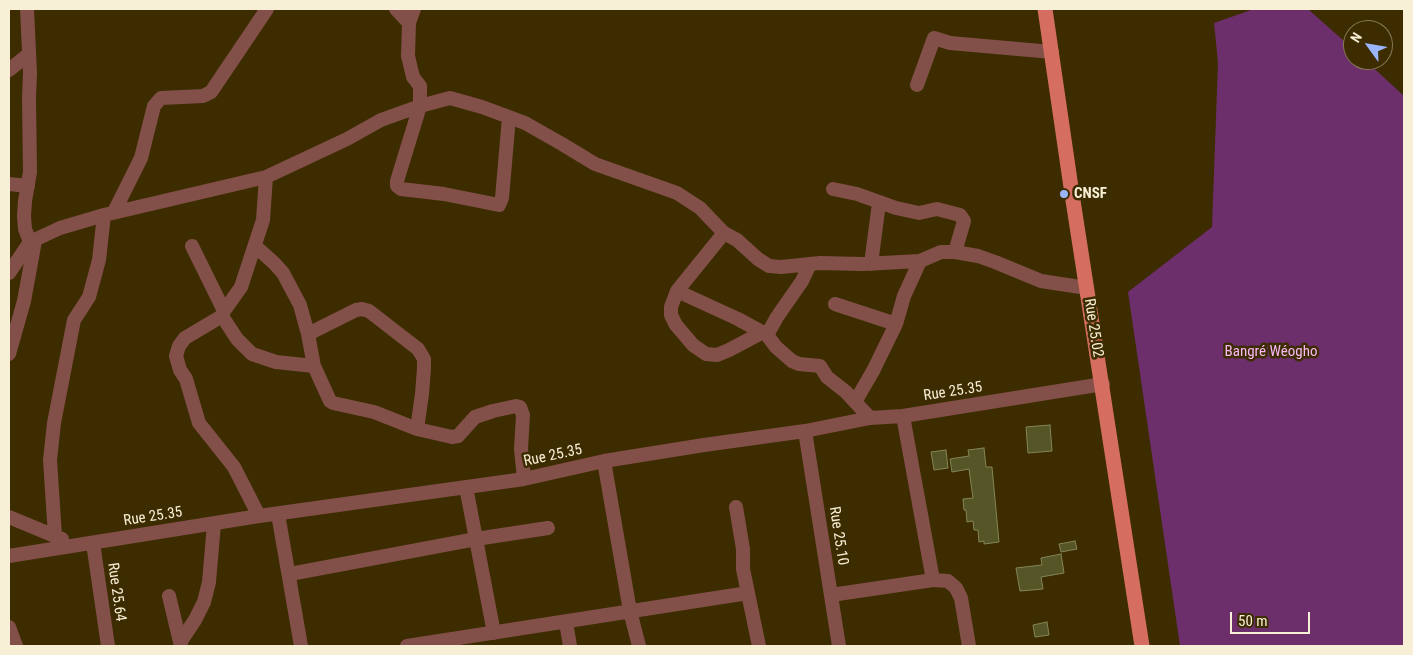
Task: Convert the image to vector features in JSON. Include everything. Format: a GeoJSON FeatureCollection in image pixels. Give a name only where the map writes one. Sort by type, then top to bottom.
{"type":"FeatureCollection","features":[{"type":"Feature","properties":{"kind":"main road","name":"Rue 25.02"},"geometry":{"type":"LineString","coordinates":[[1046,9],[1142,646]]}},
{"type":"Feature","properties":{"kind":"street"},"geometry":{"type":"LineString","coordinates":[[9,354],[24,301],[33,242],[25,229],[24,216],[30,172],[30,74],[27,9]]}},
{"type":"Feature","properties":{"kind":"street"},"geometry":{"type":"LineString","coordinates":[[55,536],[50,460],[54,423],[74,320],[89,296],[109,214],[140,158],[154,106],[161,98],[203,96],[212,92],[267,9]]}},
{"type":"Feature","properties":{"kind":"street"},"geometry":{"type":"LineString","coordinates":[[396,9],[409,23]]}},
{"type":"Feature","properties":{"kind":"street"},"geometry":{"type":"LineString","coordinates":[[414,9],[409,23],[408,56],[414,77],[420,86],[420,106],[397,186],[401,189],[444,194],[498,206],[502,198],[509,117]]}},
{"type":"Feature","properties":{"kind":"street"},"geometry":{"type":"LineString","coordinates":[[917,86],[934,38],[950,43],[1052,52]]}},
{"type":"Feature","properties":{"kind":"street"},"geometry":{"type":"LineString","coordinates":[[9,70],[28,54]]}},
{"type":"Feature","properties":{"kind":"street"},"geometry":{"type":"LineString","coordinates":[[9,273],[14,263],[33,242],[60,228],[109,214],[266,176],[347,139],[381,120],[450,98],[509,117],[542,132],[595,164],[677,193],[700,208],[724,233],[737,240],[758,259],[769,266],[920,262],[941,252],[955,252],[978,256],[1041,281],[1087,288]]}},
{"type":"Feature","properties":{"kind":"street"},"geometry":{"type":"LineString","coordinates":[[260,516],[234,467],[199,423],[186,379],[177,363],[176,356],[179,346],[186,338],[223,314],[241,287],[263,220],[266,176]]}},
{"type":"Feature","properties":{"kind":"street"},"geometry":{"type":"LineString","coordinates":[[9,184],[28,186]]}},
{"type":"Feature","properties":{"kind":"street"},"geometry":{"type":"LineString","coordinates":[[833,189],[857,194],[879,203],[919,212],[925,213],[937,209],[960,215],[963,218],[963,223],[955,252]]}},
{"type":"Feature","properties":{"kind":"street"},"geometry":{"type":"LineString","coordinates":[[871,264],[879,203]]}},
{"type":"Feature","properties":{"kind":"street"},"geometry":{"type":"LineString","coordinates":[[724,233],[678,291],[671,307],[671,315],[676,325],[693,345],[706,354],[717,355],[765,334],[802,281],[810,264]]}},
{"type":"Feature","properties":{"kind":"street"},"geometry":{"type":"LineString","coordinates":[[192,246],[223,314],[237,339],[252,354],[276,362],[314,366]]}},
{"type":"Feature","properties":{"kind":"street"},"geometry":{"type":"LineString","coordinates":[[255,246],[268,256],[283,273],[300,305],[314,366],[328,397],[334,403],[374,412],[417,429],[452,437],[458,436],[475,417],[493,411],[516,406],[520,407],[523,415],[521,449],[524,479]]}},
{"type":"Feature","properties":{"kind":"street"},"geometry":{"type":"LineString","coordinates":[[855,402],[873,371],[896,324],[904,296],[920,262]]}},
{"type":"Feature","properties":{"kind":"street"},"geometry":{"type":"LineString","coordinates":[[678,291],[738,318],[765,334],[792,361],[800,364],[820,366],[827,377],[846,392],[870,418]]}},
{"type":"Feature","properties":{"kind":"street"},"geometry":{"type":"LineString","coordinates":[[835,304],[896,324]]}},
{"type":"Feature","properties":{"kind":"street"},"geometry":{"type":"LineString","coordinates":[[308,334],[356,310],[362,309],[369,311],[418,348],[424,359],[424,368],[417,429]]}},
{"type":"Feature","properties":{"kind":"street","name":"Rue 25.35"},"geometry":{"type":"LineString","coordinates":[[9,556],[260,516],[524,479],[604,462],[747,438],[805,431],[870,418],[903,416],[1102,384]]}},
{"type":"Feature","properties":{"kind":"street"},"geometry":{"type":"LineString","coordinates":[[903,416],[933,580]]}},
{"type":"Feature","properties":{"kind":"street","name":"Rue 25.10"},"geometry":{"type":"LineString","coordinates":[[805,431],[839,646]]}},
{"type":"Feature","properties":{"kind":"street"},"geometry":{"type":"LineString","coordinates":[[604,462],[630,611],[639,646]]}},
{"type":"Feature","properties":{"kind":"street"},"geometry":{"type":"LineString","coordinates":[[466,487],[494,633]]}},
{"type":"Feature","properties":{"kind":"street"},"geometry":{"type":"LineString","coordinates":[[736,507],[748,593],[759,646]]}},
{"type":"Feature","properties":{"kind":"street"},"geometry":{"type":"LineString","coordinates":[[278,514],[290,574],[301,646]]}},
{"type":"Feature","properties":{"kind":"street"},"geometry":{"type":"LineString","coordinates":[[9,517],[77,546]]}},
{"type":"Feature","properties":{"kind":"street"},"geometry":{"type":"LineString","coordinates":[[181,644],[195,620],[206,595],[209,582],[214,524]]}},
{"type":"Feature","properties":{"kind":"street"},"geometry":{"type":"LineString","coordinates":[[290,574],[548,528]]}},
{"type":"Feature","properties":{"kind":"street","name":"Rue 25.64"},"geometry":{"type":"LineString","coordinates":[[93,543],[108,646]]}},
{"type":"Feature","properties":{"kind":"street"},"geometry":{"type":"LineString","coordinates":[[831,595],[933,580],[948,581],[956,588],[961,598],[968,646]]}},
{"type":"Feature","properties":{"kind":"street"},"geometry":{"type":"LineString","coordinates":[[407,646],[443,644],[494,633],[748,593]]}},
{"type":"Feature","properties":{"kind":"street"},"geometry":{"type":"LineString","coordinates":[[169,596],[181,644]]}},
{"type":"Feature","properties":{"kind":"street"},"geometry":{"type":"LineString","coordinates":[[566,622],[570,646]]}},
{"type":"Feature","properties":{"kind":"street"},"geometry":{"type":"LineString","coordinates":[[9,627],[16,646]]}},
{"type":"Feature","properties":{"kind":"green space","name":"Bangré Wéogho"},"geometry":{"type":"Polygon","coordinates":[[[1254,9],[1308,9],[1343,40],[1343,70],[1376,70],[1404,96],[1404,646],[1180,646],[1128,292],[1212,227],[1218,63],[1214,23],[1254,9]]]}},
{"type":"Feature","properties":{"kind":"building"},"geometry":{"type":"Polygon","coordinates":[[[1050,425],[1052,451],[1028,453],[1026,427],[1050,425]]]}},
{"type":"Feature","properties":{"kind":"building"},"geometry":{"type":"Polygon","coordinates":[[[984,448],[986,467],[992,467],[999,542],[984,544],[984,541],[979,542],[978,530],[974,530],[973,521],[967,522],[966,510],[964,510],[963,499],[973,498],[969,469],[952,472],[950,459],[969,456],[968,450],[984,448]]]}},
{"type":"Feature","properties":{"kind":"building"},"geometry":{"type":"Polygon","coordinates":[[[946,450],[948,468],[934,470],[931,452],[946,450]]]}},
{"type":"Feature","properties":{"kind":"building"},"geometry":{"type":"Polygon","coordinates":[[[1075,541],[1077,549],[1061,552],[1059,544],[1075,541]]]}},
{"type":"Feature","properties":{"kind":"building"},"geometry":{"type":"Polygon","coordinates":[[[1061,554],[1064,573],[1041,577],[1043,589],[1020,591],[1016,568],[1042,565],[1041,558],[1061,554]]]}},
{"type":"Feature","properties":{"kind":"building"},"geometry":{"type":"Polygon","coordinates":[[[1047,622],[1049,635],[1035,637],[1033,625],[1047,622]]]}},
{"type":"Feature","properties":{"kind":"place","name":"CNSF"},"geometry":{"type":"Point","coordinates":[1064,194]}}]}
